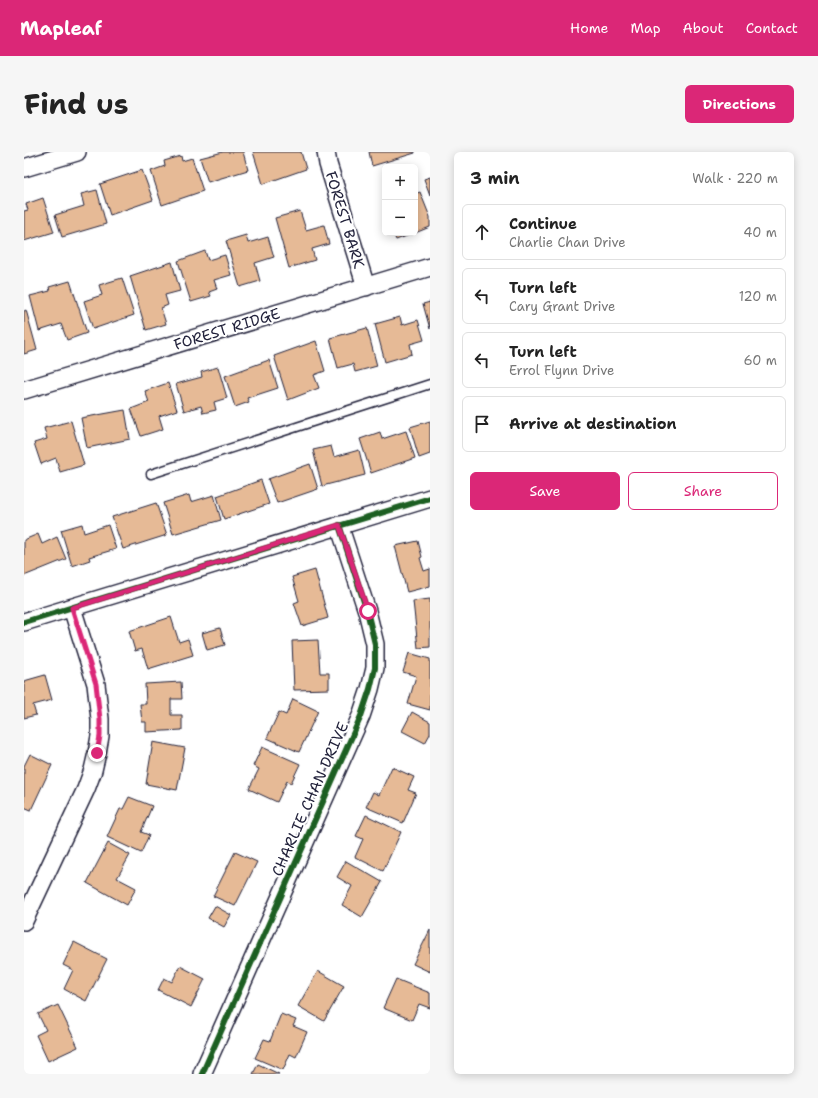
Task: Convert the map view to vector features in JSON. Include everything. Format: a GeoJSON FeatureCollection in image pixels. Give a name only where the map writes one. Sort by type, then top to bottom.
{"type":"FeatureCollection","features":[{"type":"Feature","properties":{"kind":"street"},"geometry":{"type":"LineString","coordinates":[[24,168],[77,152]]}},
{"type":"Feature","properties":{"kind":"street","name":"FOREST BARK"},"geometry":{"type":"LineString","coordinates":[[326,152],[328,164],[366,287]]}},
{"type":"Feature","properties":{"kind":"street","name":"FOREST RIDGE"},"geometry":{"type":"LineString","coordinates":[[24,390],[430,267]]}},
{"type":"Feature","properties":{"kind":"street"},"geometry":{"type":"LineString","coordinates":[[24,622],[430,498]]}},
{"type":"Feature","properties":{"kind":"street","name":"CHARLIE CHAN DRIVE"},"geometry":{"type":"LineString","coordinates":[[202,1074],[361,716],[370,689],[375,668],[375,644],[368,611],[339,525]]}},
{"type":"Feature","properties":{"kind":"street"},"geometry":{"type":"LineString","coordinates":[[24,921],[86,789],[93,770],[100,736],[100,719],[96,684],[72,608]]}},
{"type":"Feature","properties":{"kind":"lane"},"geometry":{"type":"LineString","coordinates":[[150,474],[430,384]]}},
{"type":"Feature","properties":{"kind":"building"},"geometry":{"type":"Polygon","coordinates":[[[223,152],[243,152],[248,170],[208,182],[200,158],[223,152]]]}},
{"type":"Feature","properties":{"kind":"building"},"geometry":{"type":"Polygon","coordinates":[[[253,152],[301,152],[306,169],[263,184],[253,152]]]}},
{"type":"Feature","properties":{"kind":"building"},"geometry":{"type":"Polygon","coordinates":[[[369,152],[415,152],[415,153],[372,166],[369,152]]]}},
{"type":"Feature","properties":{"kind":"building"},"geometry":{"type":"Polygon","coordinates":[[[181,156],[182,161],[192,158],[203,191],[162,205],[151,171],[165,166],[164,161],[181,156]]]}},
{"type":"Feature","properties":{"kind":"building"},"geometry":{"type":"Polygon","coordinates":[[[142,170],[153,200],[110,215],[100,184],[142,170]]]}},
{"type":"Feature","properties":{"kind":"building"},"geometry":{"type":"Polygon","coordinates":[[[430,177],[430,195],[424,179],[430,177]]]}},
{"type":"Feature","properties":{"kind":"building"},"geometry":{"type":"Polygon","coordinates":[[[97,190],[106,224],[62,237],[55,215],[84,206],[81,194],[97,190]]]}},
{"type":"Feature","properties":{"kind":"building"},"geometry":{"type":"Polygon","coordinates":[[[420,192],[430,217],[430,227],[418,232],[418,200],[418,193],[420,192]]]}},
{"type":"Feature","properties":{"kind":"building"},"geometry":{"type":"Polygon","coordinates":[[[43,198],[54,232],[24,241],[24,211],[28,210],[26,204],[43,198]]]}},
{"type":"Feature","properties":{"kind":"building"},"geometry":{"type":"Polygon","coordinates":[[[300,211],[306,230],[324,225],[329,244],[312,249],[315,260],[289,268],[275,218],[300,211]]]}},
{"type":"Feature","properties":{"kind":"building"},"geometry":{"type":"Polygon","coordinates":[[[246,235],[248,243],[268,237],[274,257],[255,263],[260,281],[240,287],[226,241],[246,235]]]}},
{"type":"Feature","properties":{"kind":"building"},"geometry":{"type":"Polygon","coordinates":[[[394,236],[407,236],[396,240],[394,236]]]}},
{"type":"Feature","properties":{"kind":"building"},"geometry":{"type":"Polygon","coordinates":[[[205,251],[208,260],[225,255],[231,275],[214,280],[217,289],[209,292],[211,296],[191,302],[178,261],[205,251]]]}},
{"type":"Feature","properties":{"kind":"building"},"geometry":{"type":"Polygon","coordinates":[[[172,262],[180,291],[165,295],[168,305],[161,308],[166,324],[146,330],[130,276],[172,262]]]}},
{"type":"Feature","properties":{"kind":"building"},"geometry":{"type":"Polygon","coordinates":[[[122,278],[134,315],[93,329],[84,301],[102,295],[99,285],[122,278]]]}},
{"type":"Feature","properties":{"kind":"building"},"geometry":{"type":"Polygon","coordinates":[[[70,281],[87,333],[67,340],[61,324],[39,331],[30,296],[50,291],[49,287],[70,281]]]}},
{"type":"Feature","properties":{"kind":"building"},"geometry":{"type":"Polygon","coordinates":[[[430,302],[430,329],[423,304],[430,302]]]}},
{"type":"Feature","properties":{"kind":"building"},"geometry":{"type":"Polygon","coordinates":[[[26,310],[37,350],[24,354],[24,311],[26,310]]]}},
{"type":"Feature","properties":{"kind":"building"},"geometry":{"type":"Polygon","coordinates":[[[400,317],[402,325],[418,320],[424,340],[410,344],[412,354],[385,362],[375,324],[400,317]]]}},
{"type":"Feature","properties":{"kind":"building"},"geometry":{"type":"Polygon","coordinates":[[[367,328],[377,366],[355,372],[353,364],[338,368],[330,338],[367,328]]]}},
{"type":"Feature","properties":{"kind":"building"},"geometry":{"type":"Polygon","coordinates":[[[316,341],[325,371],[314,375],[319,388],[288,400],[274,356],[316,341]]]}},
{"type":"Feature","properties":{"kind":"building"},"geometry":{"type":"Polygon","coordinates":[[[269,360],[278,388],[247,398],[249,402],[235,407],[225,376],[269,360]]]}},
{"type":"Feature","properties":{"kind":"building"},"geometry":{"type":"Polygon","coordinates":[[[218,367],[227,398],[214,402],[216,410],[203,413],[201,406],[184,411],[176,384],[202,377],[201,372],[218,367]]]}},
{"type":"Feature","properties":{"kind":"building"},"geometry":{"type":"Polygon","coordinates":[[[168,383],[177,410],[159,416],[163,429],[141,436],[131,409],[149,402],[145,391],[168,383]]]}},
{"type":"Feature","properties":{"kind":"building"},"geometry":{"type":"Polygon","coordinates":[[[125,410],[130,439],[87,448],[81,418],[125,410]]]}},
{"type":"Feature","properties":{"kind":"building"},"geometry":{"type":"Polygon","coordinates":[[[71,421],[84,465],[60,472],[56,458],[41,464],[34,443],[47,439],[44,428],[71,421]]]}},
{"type":"Feature","properties":{"kind":"building"},"geometry":{"type":"Polygon","coordinates":[[[430,421],[430,454],[419,458],[410,427],[430,421]]]}},
{"type":"Feature","properties":{"kind":"building"},"geometry":{"type":"Polygon","coordinates":[[[406,431],[415,458],[371,473],[360,439],[380,432],[382,439],[406,431]]]}},
{"type":"Feature","properties":{"kind":"building"},"geometry":{"type":"Polygon","coordinates":[[[331,446],[334,457],[359,450],[365,475],[322,486],[313,450],[331,446]]]}},
{"type":"Feature","properties":{"kind":"building"},"geometry":{"type":"Polygon","coordinates":[[[310,464],[318,489],[277,503],[268,479],[310,464]]]}},
{"type":"Feature","properties":{"kind":"building"},"geometry":{"type":"Polygon","coordinates":[[[261,480],[269,504],[224,519],[217,496],[261,480]]]}},
{"type":"Feature","properties":{"kind":"building"},"geometry":{"type":"Polygon","coordinates":[[[189,495],[191,502],[214,495],[221,520],[173,534],[163,503],[189,495]]]}},
{"type":"Feature","properties":{"kind":"building"},"geometry":{"type":"Polygon","coordinates":[[[156,503],[167,535],[123,549],[112,517],[156,503]]]}},
{"type":"Feature","properties":{"kind":"building"},"geometry":{"type":"Polygon","coordinates":[[[82,524],[84,533],[108,525],[116,549],[89,557],[90,560],[72,566],[61,530],[82,524]]]}},
{"type":"Feature","properties":{"kind":"building"},"geometry":{"type":"Polygon","coordinates":[[[38,534],[42,544],[57,537],[66,559],[24,576],[24,540],[38,534]]]}},
{"type":"Feature","properties":{"kind":"building"},"geometry":{"type":"Polygon","coordinates":[[[418,541],[422,557],[420,558],[424,571],[430,569],[430,586],[407,592],[395,546],[418,541]]]}},
{"type":"Feature","properties":{"kind":"building"},"geometry":{"type":"Polygon","coordinates":[[[315,570],[328,618],[302,626],[294,603],[299,601],[292,577],[315,570]]]}},
{"type":"Feature","properties":{"kind":"building"},"geometry":{"type":"Polygon","coordinates":[[[430,599],[430,647],[418,648],[413,601],[430,599]]]}},
{"type":"Feature","properties":{"kind":"building"},"geometry":{"type":"Polygon","coordinates":[[[171,617],[179,642],[188,639],[193,655],[148,669],[142,649],[135,651],[129,631],[171,617]]]}},
{"type":"Feature","properties":{"kind":"building"},"geometry":{"type":"Polygon","coordinates":[[[220,628],[225,645],[207,650],[202,633],[220,628]]]}},
{"type":"Feature","properties":{"kind":"building"},"geometry":{"type":"Polygon","coordinates":[[[318,640],[320,673],[329,673],[329,689],[294,690],[292,641],[318,640]]]}},
{"type":"Feature","properties":{"kind":"building"},"geometry":{"type":"Polygon","coordinates":[[[409,653],[430,659],[430,710],[408,704],[416,676],[403,672],[409,653]]]}},
{"type":"Feature","properties":{"kind":"building"},"geometry":{"type":"Polygon","coordinates":[[[45,675],[52,700],[33,705],[36,715],[24,718],[24,681],[45,675]]]}},
{"type":"Feature","properties":{"kind":"building"},"geometry":{"type":"Polygon","coordinates":[[[181,682],[182,699],[171,699],[171,715],[182,715],[182,730],[146,732],[146,722],[142,722],[140,704],[146,704],[145,684],[181,682]]]}},
{"type":"Feature","properties":{"kind":"building"},"geometry":{"type":"Polygon","coordinates":[[[293,699],[318,711],[299,752],[267,738],[279,712],[286,715],[293,699]]]}},
{"type":"Feature","properties":{"kind":"building"},"geometry":{"type":"Polygon","coordinates":[[[412,712],[430,722],[430,734],[425,743],[402,731],[412,712]]]}},
{"type":"Feature","properties":{"kind":"building"},"geometry":{"type":"Polygon","coordinates":[[[153,742],[185,748],[177,790],[146,784],[153,742]]]}},
{"type":"Feature","properties":{"kind":"building"},"geometry":{"type":"Polygon","coordinates":[[[262,747],[300,764],[291,783],[287,781],[277,802],[249,789],[259,769],[253,766],[262,747]]]}},
{"type":"Feature","properties":{"kind":"building"},"geometry":{"type":"Polygon","coordinates":[[[30,754],[52,765],[31,810],[24,807],[24,766],[30,754]]]}},
{"type":"Feature","properties":{"kind":"building"},"geometry":{"type":"Polygon","coordinates":[[[392,767],[414,777],[408,790],[416,793],[403,823],[366,807],[373,792],[379,795],[392,767]]]}},
{"type":"Feature","properties":{"kind":"building"},"geometry":{"type":"Polygon","coordinates":[[[129,797],[152,806],[141,832],[149,835],[141,853],[107,837],[120,809],[123,809],[129,797]]]}},
{"type":"Feature","properties":{"kind":"building"},"geometry":{"type":"Polygon","coordinates":[[[366,815],[401,832],[383,871],[355,857],[363,839],[356,836],[366,815]]]}},
{"type":"Feature","properties":{"kind":"building"},"geometry":{"type":"Polygon","coordinates":[[[108,843],[130,855],[117,878],[136,888],[127,905],[87,883],[108,843]]]}},
{"type":"Feature","properties":{"kind":"building"},"geometry":{"type":"Polygon","coordinates":[[[235,852],[257,862],[235,906],[213,896],[235,852]]]}},
{"type":"Feature","properties":{"kind":"building"},"geometry":{"type":"Polygon","coordinates":[[[346,861],[382,882],[362,917],[342,905],[352,886],[337,877],[346,861]]]}},
{"type":"Feature","properties":{"kind":"building"},"geometry":{"type":"Polygon","coordinates":[[[215,906],[231,915],[224,927],[208,918],[215,906]]]}},
{"type":"Feature","properties":{"kind":"building"},"geometry":{"type":"Polygon","coordinates":[[[430,930],[430,972],[413,964],[430,930]]]}},
{"type":"Feature","properties":{"kind":"building"},"geometry":{"type":"Polygon","coordinates":[[[74,942],[107,959],[86,1001],[64,989],[73,970],[63,965],[74,942]]]}},
{"type":"Feature","properties":{"kind":"building"},"geometry":{"type":"Polygon","coordinates":[[[180,966],[205,979],[191,1007],[158,990],[164,978],[172,982],[180,966]]]}},
{"type":"Feature","properties":{"kind":"building"},"geometry":{"type":"Polygon","coordinates":[[[318,971],[344,986],[324,1021],[298,1006],[318,971]]]}},
{"type":"Feature","properties":{"kind":"building"},"geometry":{"type":"Polygon","coordinates":[[[396,979],[430,993],[430,1008],[419,1004],[412,1020],[383,1008],[396,979]]]}},
{"type":"Feature","properties":{"kind":"building"},"geometry":{"type":"Polygon","coordinates":[[[58,1005],[78,1047],[48,1061],[36,1035],[46,1030],[38,1014],[58,1005]]]}},
{"type":"Feature","properties":{"kind":"building"},"geometry":{"type":"Polygon","coordinates":[[[281,1014],[296,1020],[293,1026],[307,1032],[296,1057],[290,1054],[283,1070],[255,1058],[264,1039],[270,1041],[281,1014]]]}},
{"type":"Feature","properties":{"kind":"building"},"geometry":{"type":"Polygon","coordinates":[[[258,1064],[279,1074],[253,1074],[258,1064]]]}},
{"type":"Feature","properties":{"kind":"cycle path"},"geometry":{"type":"LineString","coordinates":[[24,622],[430,498]]}},
{"type":"Feature","properties":{"kind":"cycle path"},"geometry":{"type":"LineString","coordinates":[[202,1074],[361,716],[370,689],[375,668],[375,644],[367,611],[339,525]]}},
{"type":"Feature","properties":{"kind":"route"},"geometry":{"type":"LineString","coordinates":[[97,753],[100,736],[100,719],[96,684],[72,608],[339,525],[368,611]]}}]}
